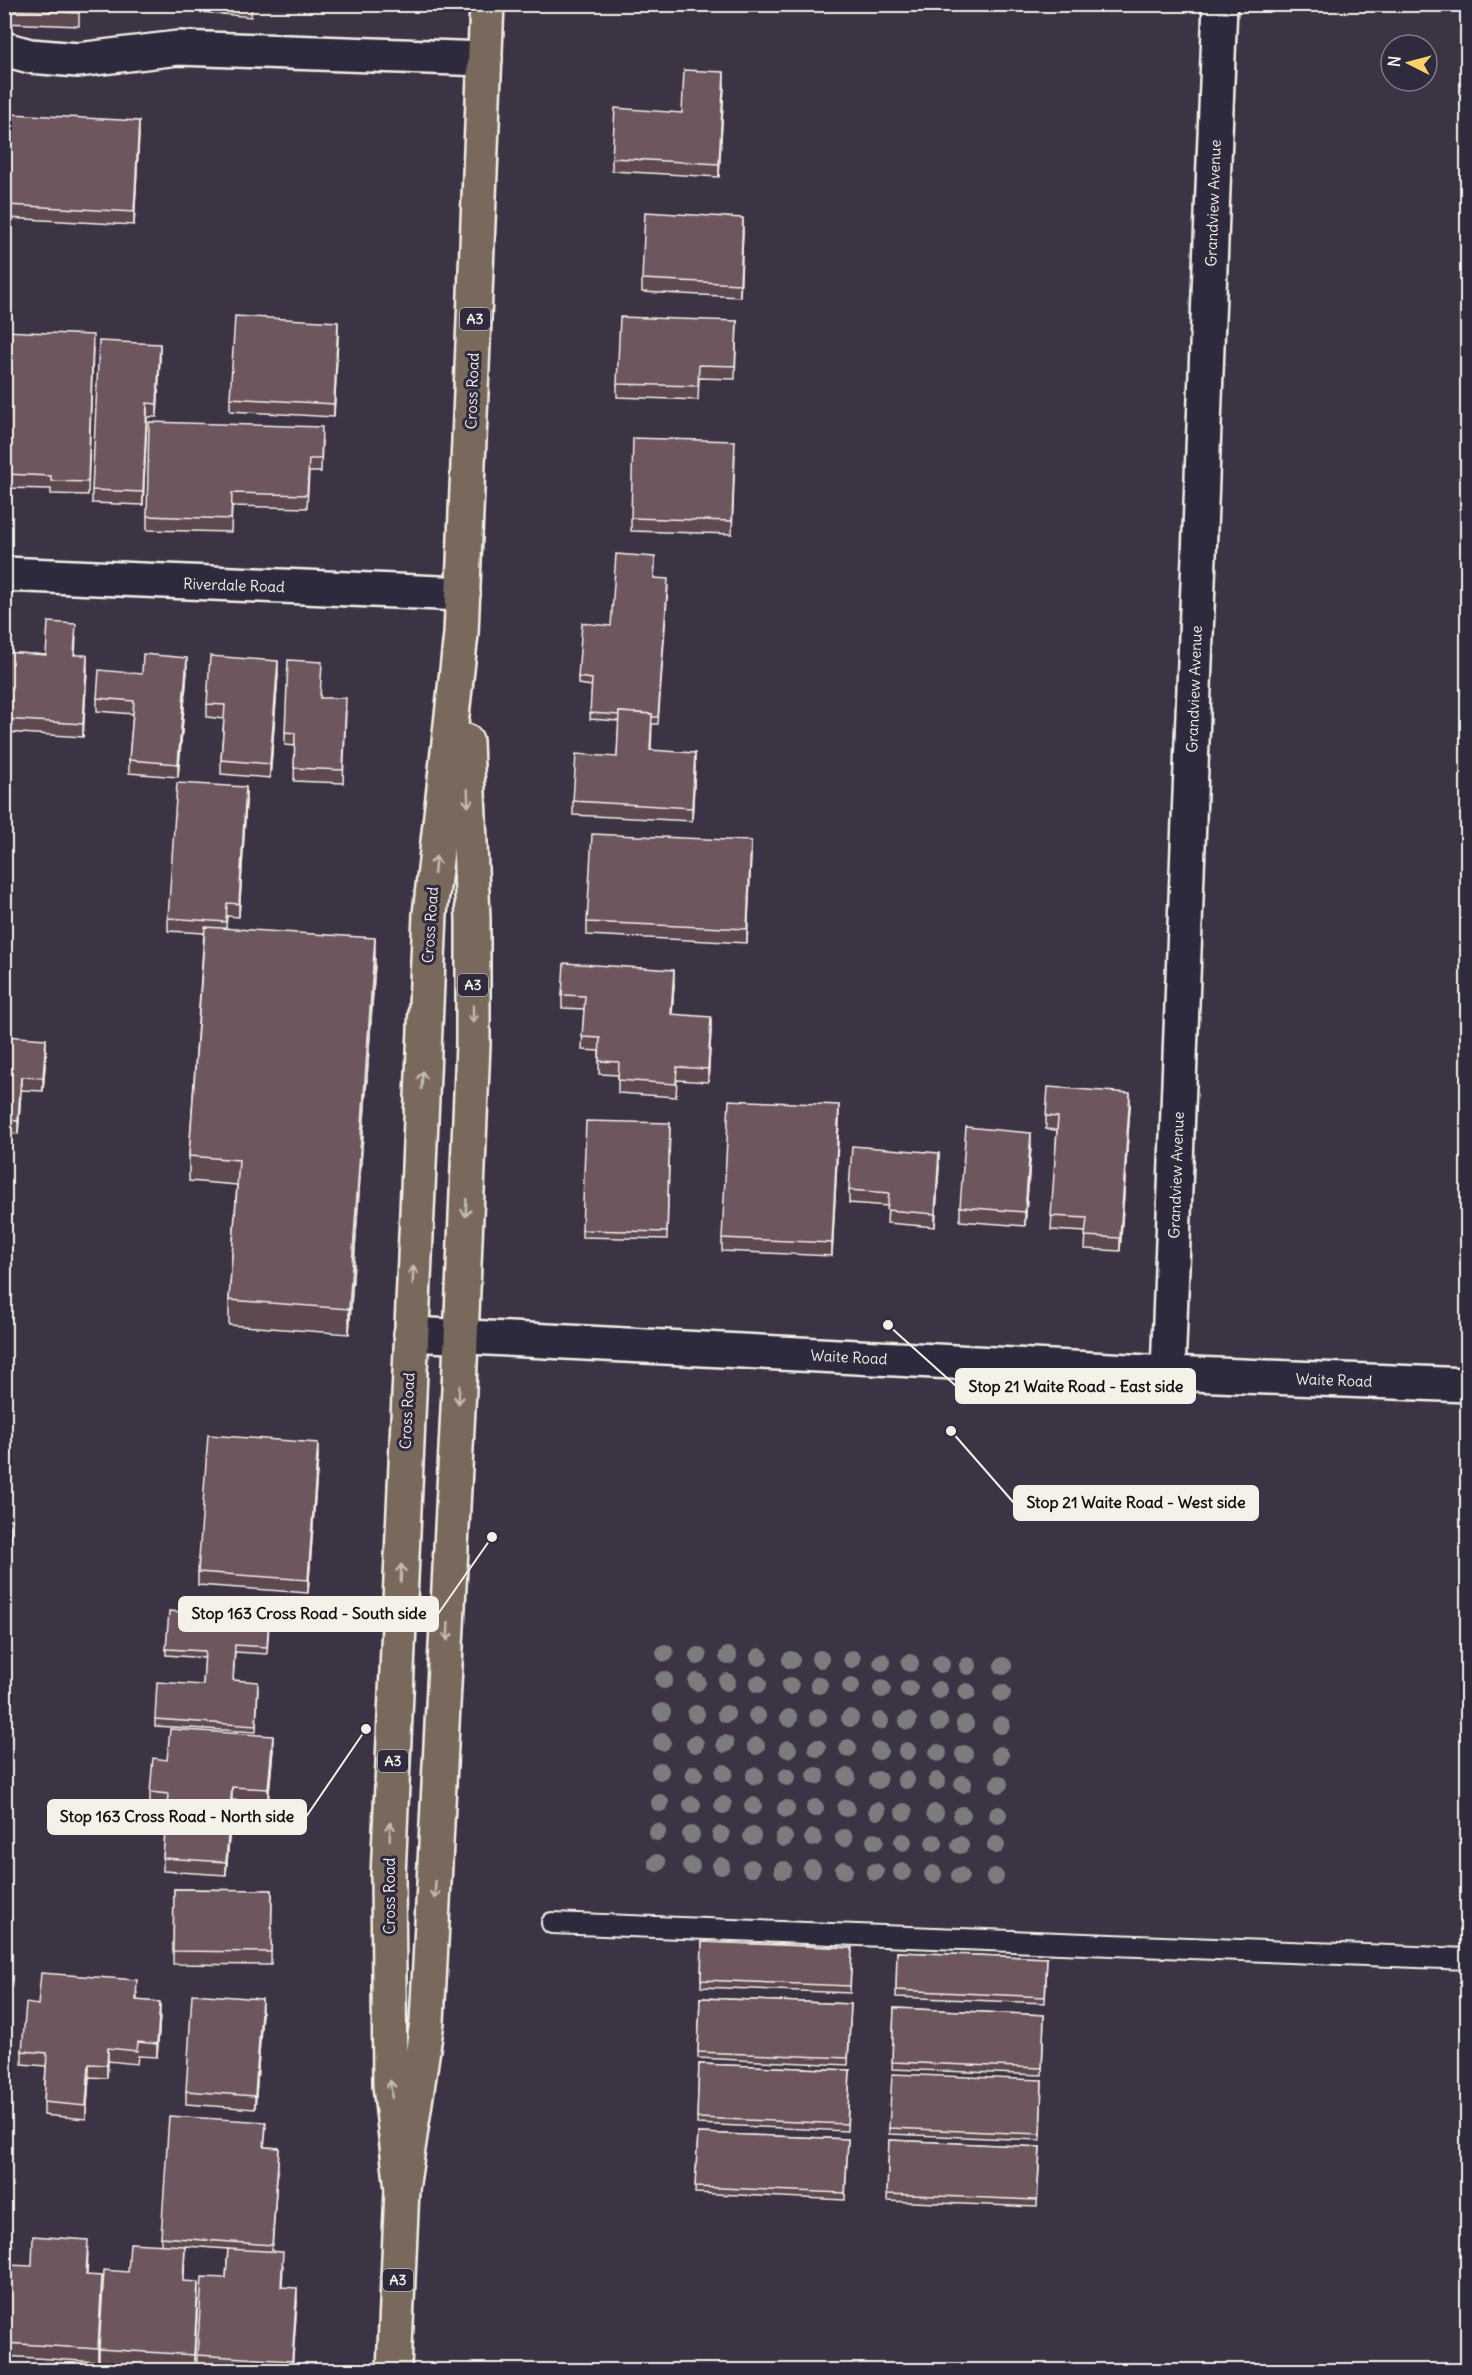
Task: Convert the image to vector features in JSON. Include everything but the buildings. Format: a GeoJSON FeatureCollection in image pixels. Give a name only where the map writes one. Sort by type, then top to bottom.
{"type":"FeatureCollection","features":[{"type":"Feature","properties":{"kind":"highway","name":"Cross Road"},"geometry":{"type":"LineString","coordinates":[[402,2189],[390,2085],[388,1877],[430,914],[461,634],[487,4]]}},
{"type":"Feature","properties":{"kind":"highway","name":"Cross Road"},"geometry":{"type":"LineString","coordinates":[[394,2370],[402,2189],[427,2022],[473,1044],[473,919],[461,634]]}},
{"type":"Feature","properties":{"kind":"street","name":"Grandview Avenue"},"geometry":{"type":"LineString","coordinates":[[1168,1373],[1220,4]]}},
{"type":"Feature","properties":{"kind":"street"},"geometry":{"type":"LineString","coordinates":[[4,49],[30,56],[78,60],[178,48],[485,59]]}},
{"type":"Feature","properties":{"kind":"street","name":"Riverdale Road"},"geometry":{"type":"LineString","coordinates":[[4,574],[463,594]]}},
{"type":"Feature","properties":{"kind":"street","name":"Waite Road"},"geometry":{"type":"LineString","coordinates":[[411,1334],[1467,1386]]}},
{"type":"Feature","properties":{"kind":"lane"},"geometry":{"type":"LineString","coordinates":[[552,1923],[1467,1959]]}},
{"type":"Feature","properties":{"kind":"place","name":"Stop 21 Waite Road - East side"},"geometry":{"type":"Point","coordinates":[888,1325]}},
{"type":"Feature","properties":{"kind":"place","name":"Stop 21 Waite Road - West side"},"geometry":{"type":"Point","coordinates":[951,1431]}},
{"type":"Feature","properties":{"kind":"place","name":"Stop 163 Cross Road - South side"},"geometry":{"type":"Point","coordinates":[492,1537]}},
{"type":"Feature","properties":{"kind":"place","name":"Stop 163 Cross Road - North side"},"geometry":{"type":"Point","coordinates":[366,1729]}}]}
